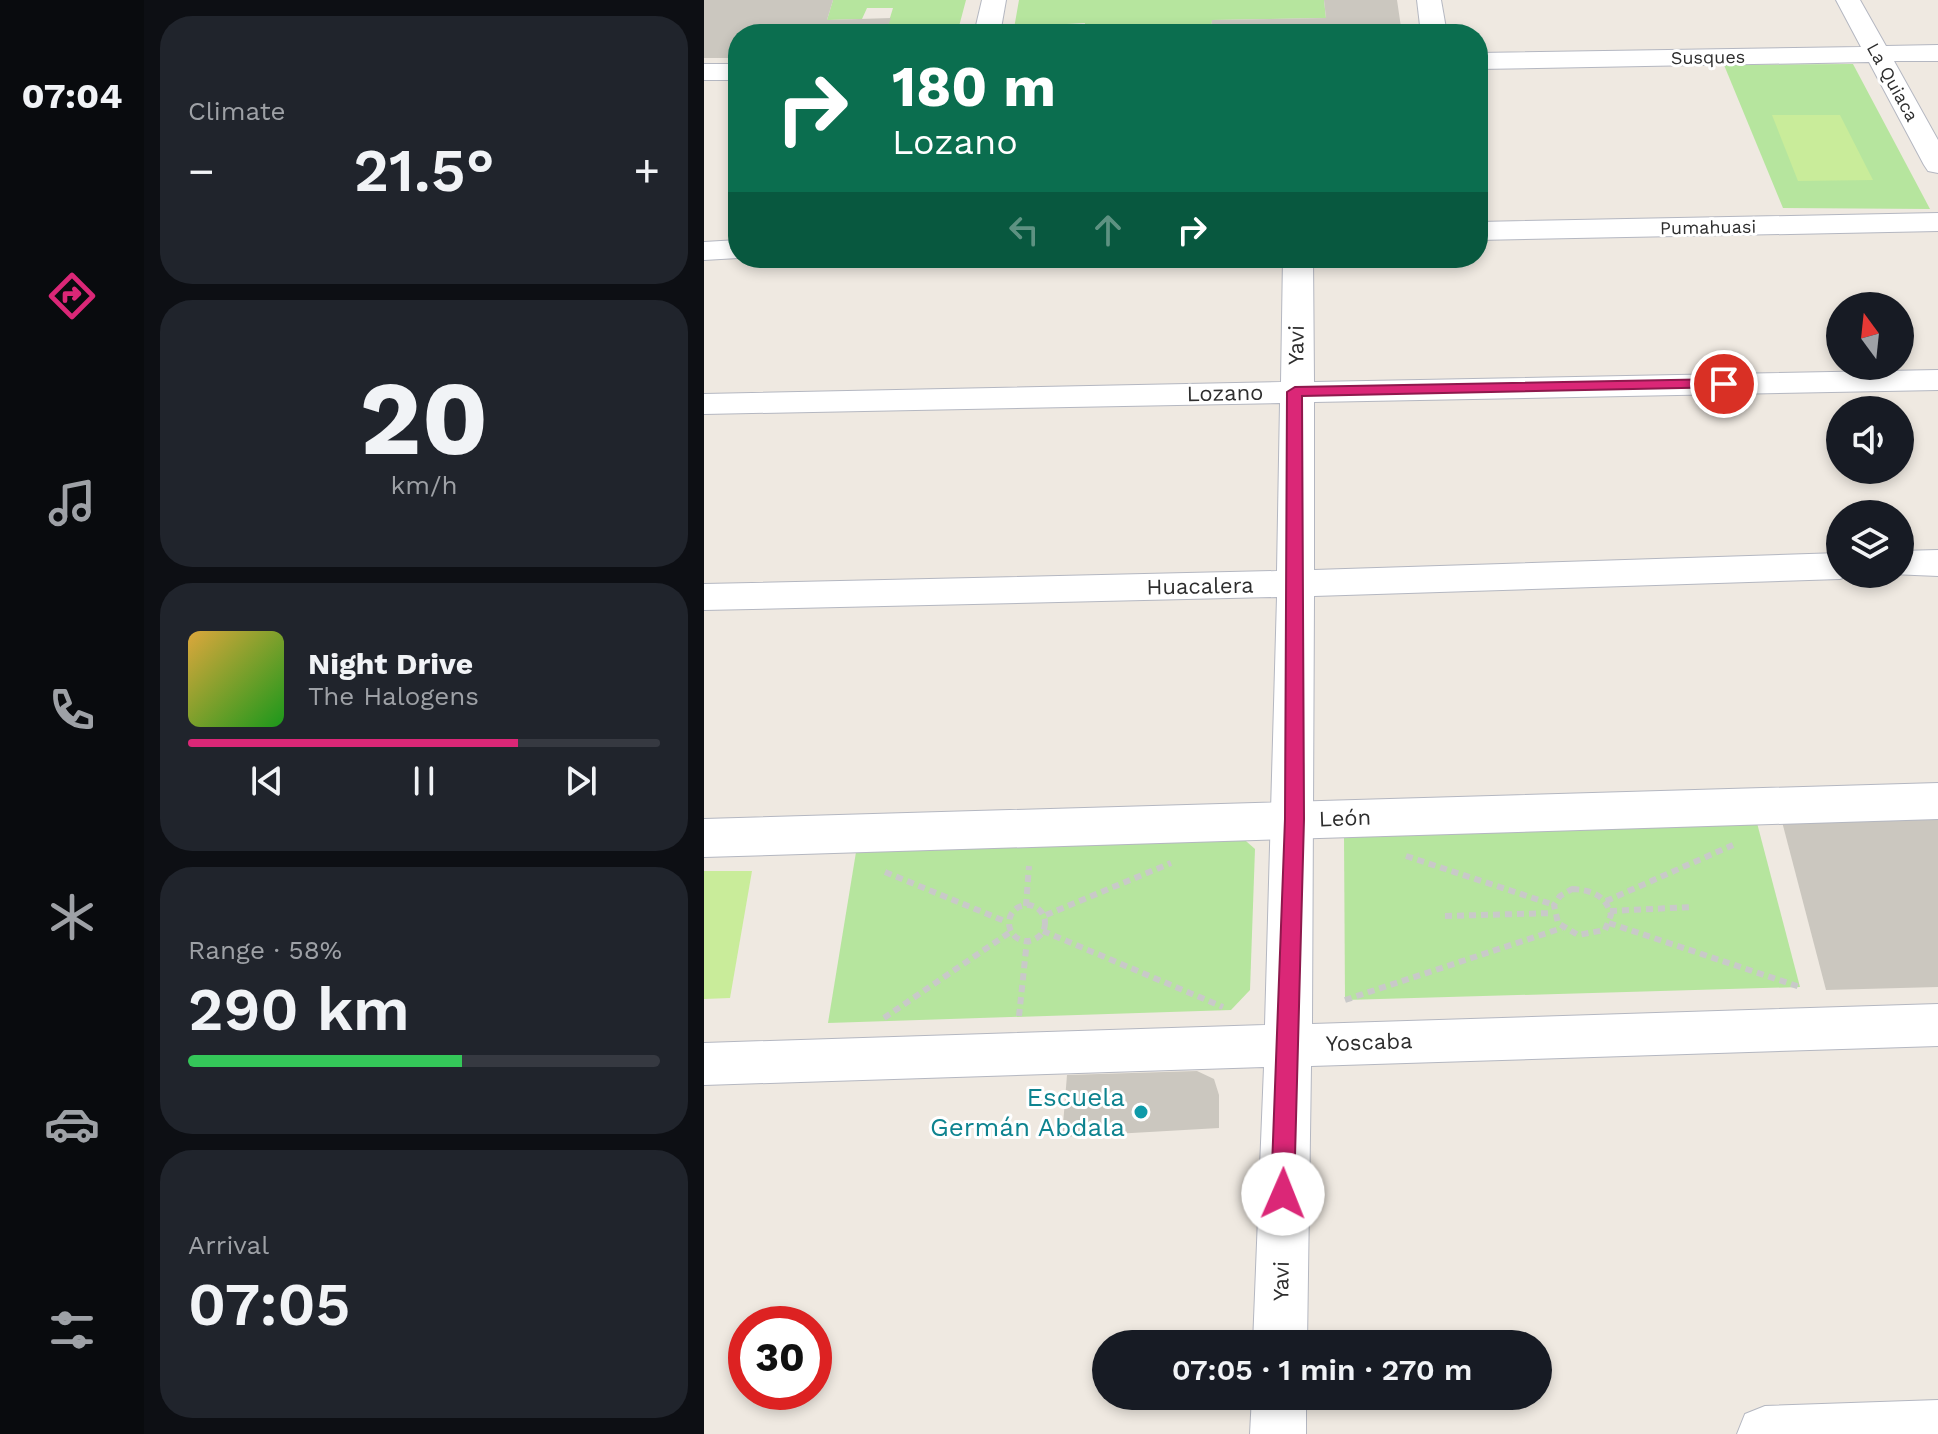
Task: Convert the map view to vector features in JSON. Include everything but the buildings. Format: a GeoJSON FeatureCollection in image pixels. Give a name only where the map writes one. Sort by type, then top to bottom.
{"type":"FeatureCollection","features":[{"type":"Feature","properties":{"kind":"street"},"geometry":{"type":"LineString","coordinates":[[989,24],[994,0]]}},
{"type":"Feature","properties":{"kind":"street"},"geometry":{"type":"LineString","coordinates":[[1429,0],[1433,24]]}},
{"type":"Feature","properties":{"kind":"street","name":"La Quiaca"},"geometry":{"type":"LineString","coordinates":[[1848,0],[1938,165]]}},
{"type":"Feature","properties":{"kind":"street","name":"Susques"},"geometry":{"type":"LineString","coordinates":[[1488,61],[1938,53]]}},
{"type":"Feature","properties":{"kind":"street"},"geometry":{"type":"LineString","coordinates":[[704,72],[728,72]]}},
{"type":"Feature","properties":{"kind":"street","name":"Pumahuasi"},"geometry":{"type":"LineString","coordinates":[[1488,231],[1938,222]]}},
{"type":"Feature","properties":{"kind":"street"},"geometry":{"type":"LineString","coordinates":[[704,251],[728,250]]}},
{"type":"Feature","properties":{"kind":"street","name":"Yavi"},"geometry":{"type":"LineString","coordinates":[[1280,1330],[1285,1045],[1294,819],[1298,268]]}},
{"type":"Feature","properties":{"kind":"street","name":"Lozano"},"geometry":{"type":"LineString","coordinates":[[704,404],[1938,380]]}},
{"type":"Feature","properties":{"kind":"street"},"geometry":{"type":"LineString","coordinates":[[1914,564],[1938,563]]}},
{"type":"Feature","properties":{"kind":"street","name":"Huacalera"},"geometry":{"type":"LineString","coordinates":[[704,597],[1295,584],[1826,566]]}},
{"type":"Feature","properties":{"kind":"street","name":"León"},"geometry":{"type":"LineString","coordinates":[[704,838],[1938,801]]}},
{"type":"Feature","properties":{"kind":"street","name":"Yoscaba"},"geometry":{"type":"LineString","coordinates":[[704,1064],[1938,1025]]}},
{"type":"Feature","properties":{"kind":"street"},"geometry":{"type":"LineString","coordinates":[[1278,1434],[1279,1410]]}},
{"type":"Feature","properties":{"kind":"street"},"geometry":{"type":"LineString","coordinates":[[1765,1434],[1938,1428]]}},
{"type":"Feature","properties":{"kind":"path"},"geometry":{"type":"LineString","coordinates":[[1606,901],[1746,840]]}},
{"type":"Feature","properties":{"kind":"path"},"geometry":{"type":"LineString","coordinates":[[1026,906],[1030,854]]}},
{"type":"Feature","properties":{"kind":"path"},"geometry":{"type":"LineString","coordinates":[[1404,856],[1554,905]]}},
{"type":"Feature","properties":{"kind":"path"},"geometry":{"type":"LineString","coordinates":[[1046,915],[1183,857]]}},
{"type":"Feature","properties":{"kind":"path"},"geometry":{"type":"LineString","coordinates":[[882,871],[1007,922]]}},
{"type":"Feature","properties":{"kind":"path"},"geometry":{"type":"LineString","coordinates":[[1345,1000],[1562,928],[1589,936],[1605,930],[1610,911],[1606,901],[1590,890],[1564,892],[1554,905],[1553,913],[1562,928]]}},
{"type":"Feature","properties":{"kind":"path"},"geometry":{"type":"LineString","coordinates":[[1009,933],[1007,922],[1013,911],[1026,906],[1038,908],[1046,915]]}},
{"type":"Feature","properties":{"kind":"path"},"geometry":{"type":"LineString","coordinates":[[1610,911],[1692,907]]}},
{"type":"Feature","properties":{"kind":"path"},"geometry":{"type":"LineString","coordinates":[[1445,916],[1553,913]]}},
{"type":"Feature","properties":{"kind":"path"},"geometry":{"type":"LineString","coordinates":[[1043,931],[1046,915]]}},
{"type":"Feature","properties":{"kind":"path"},"geometry":{"type":"LineString","coordinates":[[1609,923],[1800,987]]}},
{"type":"Feature","properties":{"kind":"path"},"geometry":{"type":"LineString","coordinates":[[1027,940],[1043,931]]}},
{"type":"Feature","properties":{"kind":"path"},"geometry":{"type":"LineString","coordinates":[[1043,931],[1231,1010]]}},
{"type":"Feature","properties":{"kind":"path"},"geometry":{"type":"LineString","coordinates":[[1009,933],[1027,940]]}},
{"type":"Feature","properties":{"kind":"path"},"geometry":{"type":"LineString","coordinates":[[879,1021],[1009,933]]}},
{"type":"Feature","properties":{"kind":"path"},"geometry":{"type":"LineString","coordinates":[[1019,1017],[1027,940]]}},
{"type":"Feature","properties":{"kind":"green space"},"geometry":{"type":"Polygon","coordinates":[[[833,0],[966,0],[960,24],[888,24],[893,8],[867,8],[862,19],[827,20],[833,0]]]}},
{"type":"Feature","properties":{"kind":"green space"},"geometry":{"type":"Polygon","coordinates":[[[1019,0],[1324,0],[1326,18],[1212,20],[1212,24],[1015,24],[1019,0]]]}},
{"type":"Feature","properties":{"kind":"green space"},"geometry":{"type":"Polygon","coordinates":[[[1853,64],[1930,209],[1783,208],[1724,65],[1853,64]]]}},
{"type":"Feature","properties":{"kind":"green space"},"geometry":{"type":"Polygon","coordinates":[[[1772,115],[1840,115],[1873,180],[1798,181],[1772,115]]]}},
{"type":"Feature","properties":{"kind":"green space"},"geometry":{"type":"Polygon","coordinates":[[[1757,823],[1800,987],[1345,1000],[1344,836],[1757,823]]]}},
{"type":"Feature","properties":{"kind":"green space"},"geometry":{"type":"Polygon","coordinates":[[[1238,834],[1255,849],[1250,990],[1231,1010],[828,1023],[857,846],[1238,834]]]}},
{"type":"Feature","properties":{"kind":"green space"},"geometry":{"type":"Polygon","coordinates":[[[704,871],[752,871],[730,998],[704,999],[704,871]]]}},
{"type":"Feature","properties":{"kind":"place","name":"Escuela Germán Abdala"},"geometry":{"type":"Point","coordinates":[1141,1112]}},
{"type":"Feature","properties":{"kind":"route"},"geometry":{"type":"LineString","coordinates":[[1283,1194],[1294,819],[1295,392],[1724,384]]}}]}
